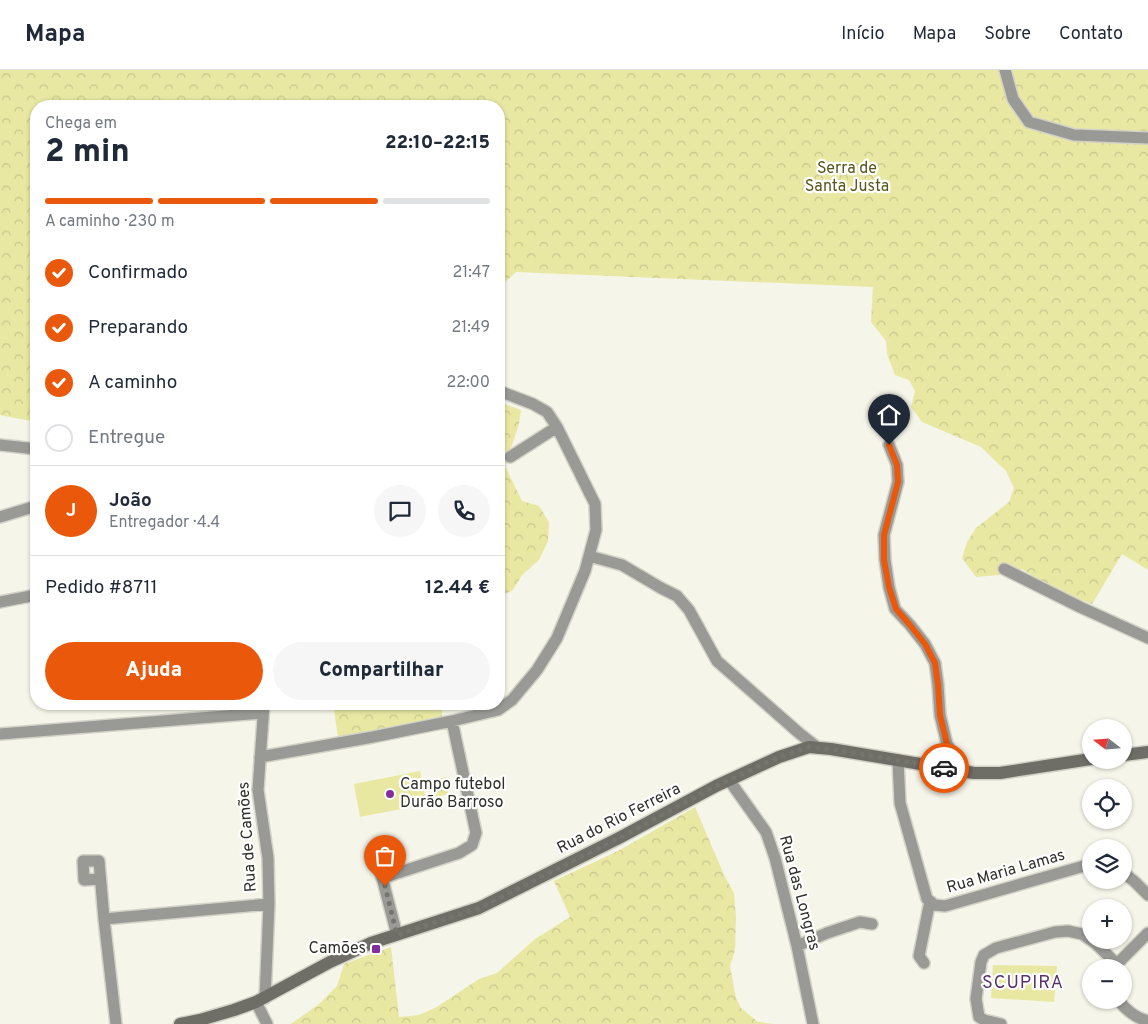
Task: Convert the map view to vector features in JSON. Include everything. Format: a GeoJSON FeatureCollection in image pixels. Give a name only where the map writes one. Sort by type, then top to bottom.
{"type":"FeatureCollection","features":[{"type":"Feature","properties":{"kind":"street"},"geometry":{"type":"LineString","coordinates":[[1005,70],[1013,99],[1030,122],[1074,135],[1148,138]]}},
{"type":"Feature","properties":{"kind":"street"},"geometry":{"type":"LineString","coordinates":[[505,393],[533,404],[547,412],[557,427],[595,504],[596,530],[585,571],[557,638],[537,670],[512,700],[505,705]]}},
{"type":"Feature","properties":{"kind":"street"},"geometry":{"type":"LineString","coordinates":[[510,457],[557,427]]}},
{"type":"Feature","properties":{"kind":"street"},"geometry":{"type":"LineString","coordinates":[[0,445],[30,448]]}},
{"type":"Feature","properties":{"kind":"street"},"geometry":{"type":"LineString","coordinates":[[889,445],[897,465],[898,482],[884,535],[884,560],[889,587],[896,609],[925,644],[935,663],[940,715],[947,744],[960,770]]}},
{"type":"Feature","properties":{"kind":"street"},"geometry":{"type":"LineString","coordinates":[[0,517],[30,508]]}},
{"type":"Feature","properties":{"kind":"street"},"geometry":{"type":"LineString","coordinates":[[589,556],[622,565],[677,596],[689,610],[717,660],[818,748]]}},
{"type":"Feature","properties":{"kind":"street"},"geometry":{"type":"LineString","coordinates":[[1004,569],[1148,638]]}},
{"type":"Feature","properties":{"kind":"street"},"geometry":{"type":"LineString","coordinates":[[0,602],[30,596]]}},
{"type":"Feature","properties":{"kind":"street"},"geometry":{"type":"LineString","coordinates":[[0,734],[244,710]]}},
{"type":"Feature","properties":{"kind":"street","name":"Rua de Camões"},"geometry":{"type":"LineString","coordinates":[[264,710],[258,790],[268,858],[269,904],[260,1000],[267,1024]]}},
{"type":"Feature","properties":{"kind":"street"},"geometry":{"type":"LineString","coordinates":[[260,757],[373,737],[498,710]]}},
{"type":"Feature","properties":{"kind":"street"},"geometry":{"type":"LineString","coordinates":[[382,878],[459,853],[472,845],[476,833],[452,721]]}},
{"type":"Feature","properties":{"kind":"street","name":"Rua do Rio Ferreira"},"geometry":{"type":"LineString","coordinates":[[180,1024],[201,1022],[260,1000],[330,962],[371,943],[479,908],[729,780],[779,757],[809,747],[974,772],[1000,773],[1082,760]]}},
{"type":"Feature","properties":{"kind":"street"},"geometry":{"type":"LineString","coordinates":[[1132,754],[1148,752]]}},
{"type":"Feature","properties":{"kind":"street"},"geometry":{"type":"LineString","coordinates":[[898,760],[900,803],[930,901],[919,956],[924,964]]}},
{"type":"Feature","properties":{"kind":"street","name":"Rua das Longras"},"geometry":{"type":"LineString","coordinates":[[729,780],[766,832],[775,858],[797,946],[812,1024]]}},
{"type":"Feature","properties":{"kind":"street"},"geometry":{"type":"LineString","coordinates":[[378,858],[397,935]]}},
{"type":"Feature","properties":{"kind":"street","name":"Rua Maria Lamas"},"geometry":{"type":"LineString","coordinates":[[930,901],[934,905],[945,906],[1082,867]]}},
{"type":"Feature","properties":{"kind":"street"},"geometry":{"type":"LineString","coordinates":[[100,879],[116,1024]]}},
{"type":"Feature","properties":{"kind":"street"},"geometry":{"type":"LineString","coordinates":[[1132,880],[1148,895]]}},
{"type":"Feature","properties":{"kind":"street"},"geometry":{"type":"LineString","coordinates":[[104,919],[269,904]]}},
{"type":"Feature","properties":{"kind":"street"},"geometry":{"type":"LineString","coordinates":[[797,946],[860,922],[872,924]]}},
{"type":"Feature","properties":{"kind":"street"},"geometry":{"type":"LineString","coordinates":[[1001,1024],[979,1017],[976,999],[981,962],[984,955],[996,948],[1055,932],[1068,931],[1082,934],[1095,943],[1111,959]]}},
{"type":"Feature","properties":{"kind":"street"},"geometry":{"type":"LineString","coordinates":[[1122,959],[1148,933]]}},
{"type":"Feature","properties":{"kind":"street"},"geometry":{"type":"LineString","coordinates":[[1125,1009],[1136,1017],[1148,1021]]}},
{"type":"Feature","properties":{"kind":"green space","name":"Serra de Santa Justa"},"geometry":{"type":"Polygon","coordinates":[[[0,70],[1148,70],[1148,570],[1122,554],[1092,604],[1054,589],[1022,569],[999,575],[976,577],[962,558],[967,542],[976,528],[1009,502],[1014,488],[1006,471],[981,447],[922,422],[911,407],[915,391],[909,380],[895,375],[887,354],[886,341],[871,322],[873,287],[516,272],[505,282],[505,100],[30,100],[30,421],[0,415],[0,70]]]}},
{"type":"Feature","properties":{"kind":"green space"},"geometry":{"type":"Polygon","coordinates":[[[505,404],[521,410],[519,424],[505,466],[505,404]]]}},
{"type":"Feature","properties":{"kind":"green space"},"geometry":{"type":"Polygon","coordinates":[[[505,466],[522,501],[539,506],[549,522],[548,541],[539,560],[522,575],[512,591],[505,594],[505,466]]]}},
{"type":"Feature","properties":{"kind":"green space"},"geometry":{"type":"Polygon","coordinates":[[[334,710],[442,710],[442,719],[400,728],[338,737],[334,710]]]}},
{"type":"Feature","properties":{"kind":"green space","name":"Campo futebol Durão Barroso"},"geometry":{"type":"Polygon","coordinates":[[[420,771],[427,804],[360,817],[354,784],[420,771]]]}},
{"type":"Feature","properties":{"kind":"green space"},"geometry":{"type":"Polygon","coordinates":[[[446,777],[448,794],[433,798],[430,781],[446,777]]]}},
{"type":"Feature","properties":{"kind":"green space"},"geometry":{"type":"Polygon","coordinates":[[[695,807],[724,875],[734,893],[736,917],[735,950],[730,966],[736,998],[741,1008],[758,1022],[774,1024],[291,1024],[319,1004],[337,986],[344,964],[391,947],[399,1017],[419,1015],[437,1007],[479,979],[497,973],[535,939],[570,917],[554,881],[620,850],[695,807]]]}},
{"type":"Feature","properties":{"kind":"green space"},"geometry":{"type":"Polygon","coordinates":[[[993,965],[1057,966],[1054,1002],[991,998],[993,965]]]}},
{"type":"Feature","properties":{"kind":"way so far"},"geometry":{"type":"LineString","coordinates":[[385,886],[397,935],[479,908],[619,838],[716,786],[779,757],[809,747],[944,768]]}},
{"type":"Feature","properties":{"kind":"place","name":"Campo futebol Durão Barroso"},"geometry":{"type":"Point","coordinates":[390,794]}},
{"type":"Feature","properties":{"kind":"place","name":"Camões"},"geometry":{"type":"Point","coordinates":[376,949]}},
{"type":"Feature","properties":{"kind":"district","name":"SCUPIRA"},"geometry":{"type":"Point","coordinates":[1023,983]}},
{"type":"Feature","properties":{"kind":"route"},"geometry":{"type":"LineString","coordinates":[[889,445],[897,465],[898,482],[884,535],[884,560],[889,587],[896,609],[925,644],[935,663],[940,715],[947,744],[960,770],[944,768]]}}]}
